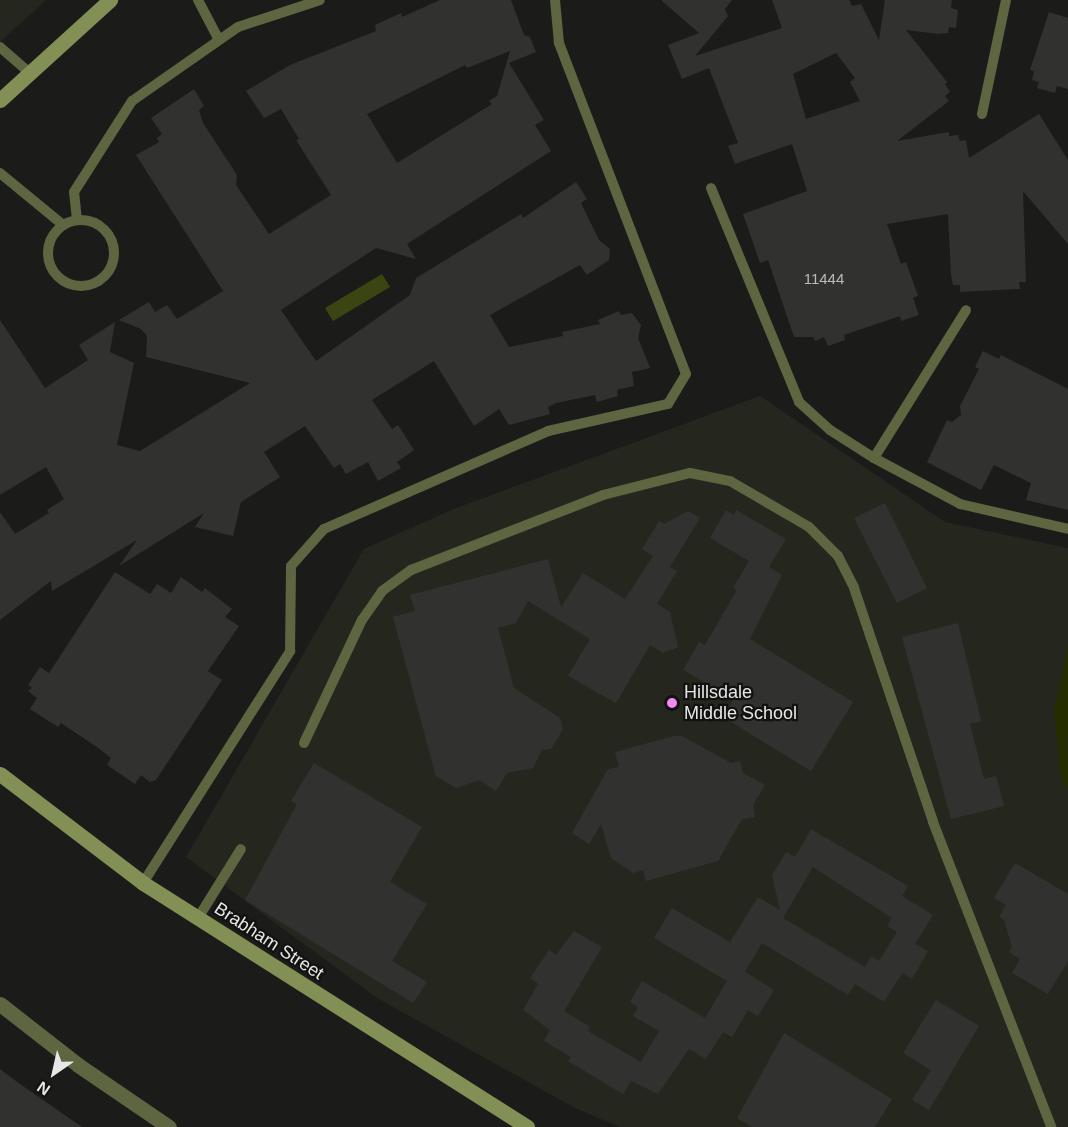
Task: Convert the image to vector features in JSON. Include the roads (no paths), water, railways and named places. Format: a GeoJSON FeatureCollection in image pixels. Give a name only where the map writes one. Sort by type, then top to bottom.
{"type":"FeatureCollection","features":[{"type":"Feature","properties":{"kind":"main road"},"geometry":{"type":"LineString","coordinates":[[0,100],[110,0]]}},
{"type":"Feature","properties":{"kind":"main road","name":"Brabham Street"},"geometry":{"type":"LineString","coordinates":[[0,774],[143,883],[527,1127]]}},
{"type":"Feature","properties":{"kind":"street"},"geometry":{"type":"LineString","coordinates":[[0,1004],[78,1065],[169,1127]]}},
{"type":"Feature","properties":{"kind":"lane"},"geometry":{"type":"LineString","coordinates":[[198,0],[219,40]]}},
{"type":"Feature","properties":{"kind":"lane"},"geometry":{"type":"LineString","coordinates":[[76,220],[74,192],[132,100],[238,27],[320,0]]}},
{"type":"Feature","properties":{"kind":"lane"},"geometry":{"type":"LineString","coordinates":[[143,883],[290,651],[291,566],[324,529],[548,430],[668,404],[686,374],[559,43],[555,0]]}},
{"type":"Feature","properties":{"kind":"lane"},"geometry":{"type":"LineString","coordinates":[[982,114],[1006,0]]}},
{"type":"Feature","properties":{"kind":"lane"},"geometry":{"type":"LineString","coordinates":[[0,47],[29,72]]}},
{"type":"Feature","properties":{"kind":"lane"},"geometry":{"type":"LineString","coordinates":[[0,173],[63,225]]}},
{"type":"Feature","properties":{"kind":"lane"},"geometry":{"type":"LineString","coordinates":[[711,188],[799,402],[830,430],[874,458],[960,504],[1068,529]]}},
{"type":"Feature","properties":{"kind":"lane"},"geometry":{"type":"LineString","coordinates":[[76,220],[98,225],[112,243],[114,254],[106,274],[86,285],[65,282],[50,265],[49,243],[63,225],[76,220]]}},
{"type":"Feature","properties":{"kind":"lane"},"geometry":{"type":"LineString","coordinates":[[874,458],[966,310]]}},
{"type":"Feature","properties":{"kind":"lane"},"geometry":{"type":"LineString","coordinates":[[304,744],[323,710],[362,620],[382,591],[411,570],[603,495],[690,473],[730,481],[809,527],[838,556],[844,567],[882,666],[933,822],[1051,1127]]}},
{"type":"Feature","properties":{"kind":"lane"},"geometry":{"type":"LineString","coordinates":[[198,918],[241,849]]}},
{"type":"Feature","properties":{"kind":"place","name":"Hillsdale Middle School"},"geometry":{"type":"Point","coordinates":[672,703]}}]}
